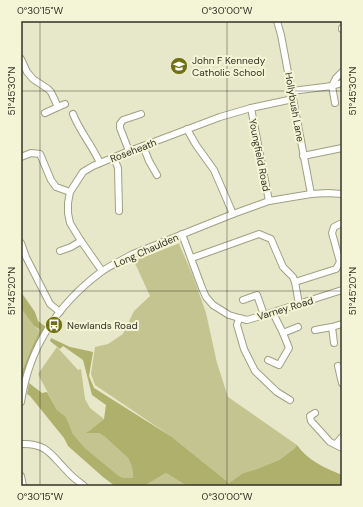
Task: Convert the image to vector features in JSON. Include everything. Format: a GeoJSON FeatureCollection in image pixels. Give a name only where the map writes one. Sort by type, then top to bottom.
{"type":"FeatureCollection","features":[{"type":"Feature","properties":{"kind":"street","name":"Hollybush Lane"},"geometry":{"type":"LineString","coordinates":[[277,21],[282,35],[311,194]]}},
{"type":"Feature","properties":{"kind":"street"},"geometry":{"type":"LineString","coordinates":[[21,59],[27,72],[33,79],[48,88],[58,107]]}},
{"type":"Feature","properties":{"kind":"street"},"geometry":{"type":"LineString","coordinates":[[335,103],[332,86],[336,78],[342,72]]}},
{"type":"Feature","properties":{"kind":"street"},"geometry":{"type":"LineString","coordinates":[[292,91],[332,86],[342,83]]}},
{"type":"Feature","properties":{"kind":"street","name":"Roseheath"},"geometry":{"type":"LineString","coordinates":[[102,271],[70,223],[68,213],[70,192],[83,172],[93,166],[129,151],[220,117],[251,108],[293,100]]}},
{"type":"Feature","properties":{"kind":"street"},"geometry":{"type":"LineString","coordinates":[[45,113],[65,104]]}},
{"type":"Feature","properties":{"kind":"street","name":"Youngfield Road"},"geometry":{"type":"LineString","coordinates":[[251,108],[269,201]]}},
{"type":"Feature","properties":{"kind":"street"},"geometry":{"type":"LineString","coordinates":[[73,114],[78,127],[95,151],[100,163]]}},
{"type":"Feature","properties":{"kind":"street"},"geometry":{"type":"LineString","coordinates":[[129,151],[120,128],[120,124],[123,120],[141,114]]}},
{"type":"Feature","properties":{"kind":"street"},"geometry":{"type":"LineString","coordinates":[[188,129],[196,145],[214,170],[233,214]]}},
{"type":"Feature","properties":{"kind":"street"},"geometry":{"type":"LineString","coordinates":[[143,146],[157,175]]}},
{"type":"Feature","properties":{"kind":"street"},"geometry":{"type":"LineString","coordinates":[[303,156],[342,148]]}},
{"type":"Feature","properties":{"kind":"street"},"geometry":{"type":"LineString","coordinates":[[21,158],[31,153],[40,154],[51,180],[56,187],[70,192]]}},
{"type":"Feature","properties":{"kind":"street"},"geometry":{"type":"LineString","coordinates":[[114,158],[118,168],[120,211]]}},
{"type":"Feature","properties":{"kind":"street","name":"Long Chaulden"},"geometry":{"type":"LineString","coordinates":[[21,402],[29,367],[47,329],[66,303],[102,271],[132,254],[269,201],[311,194],[342,194]]}},
{"type":"Feature","properties":{"kind":"street"},"geometry":{"type":"LineString","coordinates":[[295,282],[336,269],[340,262],[332,233],[334,227],[342,224]]}},
{"type":"Feature","properties":{"kind":"street","name":"Varney Road"},"geometry":{"type":"LineString","coordinates":[[182,234],[202,288],[210,301],[218,308],[239,318],[247,320],[273,313],[342,290]]}},
{"type":"Feature","properties":{"kind":"street"},"geometry":{"type":"LineString","coordinates":[[192,258],[260,234],[271,239],[283,267],[293,277],[299,304]]}},
{"type":"Feature","properties":{"kind":"street"},"geometry":{"type":"LineString","coordinates":[[60,251],[81,241]]}},
{"type":"Feature","properties":{"kind":"street"},"geometry":{"type":"LineString","coordinates":[[21,244],[50,304],[60,312]]}},
{"type":"Feature","properties":{"kind":"street"},"geometry":{"type":"LineString","coordinates":[[243,300],[257,295],[264,315]]}},
{"type":"Feature","properties":{"kind":"street"},"geometry":{"type":"LineString","coordinates":[[268,360],[280,365],[289,348],[273,313]]}},
{"type":"Feature","properties":{"kind":"street"},"geometry":{"type":"LineString","coordinates":[[239,318],[237,325],[244,349],[255,371],[277,392],[290,400]]}},
{"type":"Feature","properties":{"kind":"street"},"geometry":{"type":"LineString","coordinates":[[315,330],[342,324]]}},
{"type":"Feature","properties":{"kind":"street"},"geometry":{"type":"LineString","coordinates":[[283,333],[298,327]]}},
{"type":"Feature","properties":{"kind":"street"},"geometry":{"type":"LineString","coordinates":[[332,327],[334,343]]}},
{"type":"Feature","properties":{"kind":"street"},"geometry":{"type":"LineString","coordinates":[[338,366],[342,383]]}},
{"type":"Feature","properties":{"kind":"street"},"geometry":{"type":"LineString","coordinates":[[315,413],[310,416],[311,421],[330,442],[339,446],[342,437]]}},
{"type":"Feature","properties":{"kind":"street"},"geometry":{"type":"LineString","coordinates":[[21,444],[38,445],[47,450],[84,486]]}},
{"type":"Feature","properties":{"kind":"street"},"geometry":{"type":"LineString","coordinates":[[21,476],[23,486]]}},
{"type":"Feature","properties":{"kind":"green space"},"geometry":{"type":"Polygon","coordinates":[[[180,243],[179,244],[193,276],[206,313],[217,363],[228,397],[297,445],[279,460],[243,473],[229,483],[172,437],[95,385],[91,374],[95,347],[108,344],[123,334],[134,311],[150,296],[134,261],[180,243]]]}},
{"type":"Feature","properties":{"kind":"green space"},"geometry":{"type":"Polygon","coordinates":[[[21,292],[35,312],[38,321],[46,327],[21,389],[21,373],[40,331],[34,326],[21,308],[21,292]]]}},
{"type":"Feature","properties":{"kind":"green space"},"geometry":{"type":"Polygon","coordinates":[[[21,307],[34,326],[40,331],[21,373],[21,307]]]}},
{"type":"Feature","properties":{"kind":"green space"},"geometry":{"type":"Polygon","coordinates":[[[51,338],[70,347],[93,352],[89,376],[94,388],[172,437],[229,483],[243,473],[279,460],[297,445],[311,459],[342,475],[342,486],[187,486],[166,473],[144,486],[115,486],[68,446],[64,438],[27,394],[29,383],[42,393],[47,392],[57,410],[66,417],[73,434],[85,448],[119,476],[124,478],[133,478],[132,467],[128,458],[99,433],[86,433],[104,419],[106,405],[92,395],[83,360],[63,346],[60,349],[50,341],[51,338]]]}},
{"type":"Feature","properties":{"kind":"green space"},"geometry":{"type":"Polygon","coordinates":[[[57,347],[78,370],[81,369],[85,399],[90,408],[104,419],[87,432],[99,433],[128,458],[132,467],[133,478],[124,478],[119,476],[85,448],[73,434],[66,417],[57,410],[38,374],[57,347]]]}},
{"type":"Feature","properties":{"kind":"green space"},"geometry":{"type":"Polygon","coordinates":[[[166,473],[187,486],[144,486],[166,473]]]}},
{"type":"Feature","properties":{"kind":"place","name":"John F Kennedy Catholic School"},"geometry":{"type":"Point","coordinates":[179,66]}},
{"type":"Feature","properties":{"kind":"place","name":"Newlands Road"},"geometry":{"type":"Point","coordinates":[54,325]}}]}
